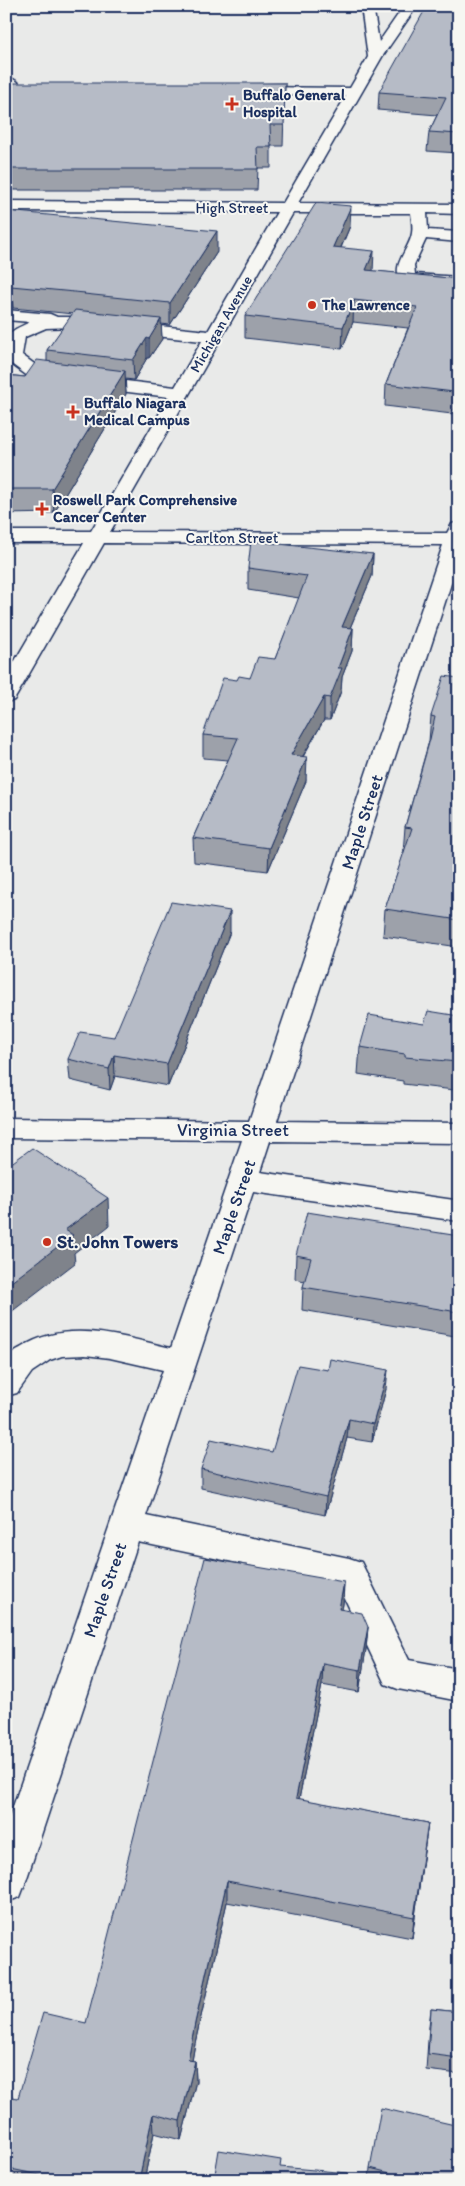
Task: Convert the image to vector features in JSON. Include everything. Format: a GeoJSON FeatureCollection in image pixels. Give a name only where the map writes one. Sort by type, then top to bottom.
{"type":"FeatureCollection","features":[{"type":"Feature","properties":{"kind":"street"},"geometry":{"type":"LineString","coordinates":[[367,6],[375,57]]}},
{"type":"Feature","properties":{"kind":"street","name":"Michigan Avenue"},"geometry":{"type":"LineString","coordinates":[[6,695],[375,57],[411,6]]}},
{"type":"Feature","properties":{"kind":"street"},"geometry":{"type":"LineString","coordinates":[[8,87],[28,90]]}},
{"type":"Feature","properties":{"kind":"street"},"geometry":{"type":"LineString","coordinates":[[237,91],[355,92]]}},
{"type":"Feature","properties":{"kind":"street","name":"High Street"},"geometry":{"type":"LineString","coordinates":[[6,206],[459,209]]}},
{"type":"Feature","properties":{"kind":"street"},"geometry":{"type":"LineString","coordinates":[[419,209],[420,234],[406,265],[407,278],[459,282]]}},
{"type":"Feature","properties":{"kind":"street"},"geometry":{"type":"LineString","coordinates":[[420,234],[459,237]]}},
{"type":"Feature","properties":{"kind":"street"},"geometry":{"type":"LineString","coordinates":[[6,314],[213,337]]}},
{"type":"Feature","properties":{"kind":"street"},"geometry":{"type":"LineString","coordinates":[[73,322],[43,323],[17,334],[14,358],[39,376],[180,393]]}},
{"type":"Feature","properties":{"kind":"street","name":"Carlton Street"},"geometry":{"type":"LineString","coordinates":[[6,537],[458,535]]}},
{"type":"Feature","properties":{"kind":"street","name":"Maple Street"},"geometry":{"type":"LineString","coordinates":[[6,1884],[458,535]]}},
{"type":"Feature","properties":{"kind":"street","name":"Virginia Street"},"geometry":{"type":"LineString","coordinates":[[6,1128],[459,1133]]}},
{"type":"Feature","properties":{"kind":"street"},"geometry":{"type":"LineString","coordinates":[[243,1180],[458,1211],[459,1209]]}},
{"type":"Feature","properties":{"kind":"street"},"geometry":{"type":"LineString","coordinates":[[6,1384],[13,1371],[29,1356],[51,1345],[76,1342],[114,1347],[182,1363]]}},
{"type":"Feature","properties":{"kind":"street"},"geometry":{"type":"LineString","coordinates":[[127,1526],[349,1572],[398,1673],[459,1685]]}},
{"type":"Feature","properties":{"kind":"building"},"geometry":{"type":"Polygon","coordinates":[[[427,6],[459,6],[459,134],[429,132],[446,97],[379,92],[427,6]]]}},
{"type":"Feature","properties":{"kind":"building"},"geometry":{"type":"Polygon","coordinates":[[[8,83],[285,83],[284,125],[270,125],[271,147],[257,147],[258,169],[6,169],[6,88],[8,83]]]}},
{"type":"Feature","properties":{"kind":"building"},"geometry":{"type":"Polygon","coordinates":[[[316,203],[351,206],[333,247],[374,251],[366,270],[459,279],[459,378],[454,392],[386,384],[417,307],[354,300],[343,327],[245,316],[316,203]]]}},
{"type":"Feature","properties":{"kind":"building"},"geometry":{"type":"Polygon","coordinates":[[[6,211],[217,231],[170,303],[6,286],[6,211]]]}},
{"type":"Feature","properties":{"kind":"building"},"geometry":{"type":"Polygon","coordinates":[[[75,310],[161,319],[133,360],[47,350],[75,310]]]}},
{"type":"Feature","properties":{"kind":"building"},"geometry":{"type":"Polygon","coordinates":[[[37,360],[125,371],[52,489],[6,489],[6,375],[25,377],[37,360]]]}},
{"type":"Feature","properties":{"kind":"building"},"geometry":{"type":"Polygon","coordinates":[[[251,541],[373,554],[342,627],[353,628],[338,668],[342,668],[330,698],[324,697],[291,755],[307,757],[269,848],[193,838],[238,738],[203,735],[223,678],[237,680],[239,676],[250,678],[258,657],[275,659],[307,576],[248,568],[251,541]]]}},
{"type":"Feature","properties":{"kind":"building"},"geometry":{"type":"Polygon","coordinates":[[[444,676],[459,678],[459,920],[385,909],[412,828],[405,827],[430,739],[435,717],[431,716],[444,676]]]}},
{"type":"Feature","properties":{"kind":"building"},"geometry":{"type":"Polygon","coordinates":[[[171,902],[230,911],[167,1064],[114,1055],[109,1069],[68,1059],[80,1032],[114,1037],[171,902]]]}},
{"type":"Feature","properties":{"kind":"building"},"geometry":{"type":"Polygon","coordinates":[[[428,1011],[459,1016],[459,1056],[457,1062],[405,1057],[405,1054],[360,1047],[369,1015],[424,1024],[428,1011]]]}},
{"type":"Feature","properties":{"kind":"building","name":"St. John Towers"},"geometry":{"type":"Polygon","coordinates":[[[32,1148],[108,1198],[65,1230],[73,1235],[6,1286],[6,1167],[32,1148]]]}},
{"type":"Feature","properties":{"kind":"building"},"geometry":{"type":"Polygon","coordinates":[[[307,1212],[459,1236],[458,1312],[303,1287],[311,1258],[296,1255],[307,1212]]]}},
{"type":"Feature","properties":{"kind":"building"},"geometry":{"type":"Polygon","coordinates":[[[330,1359],[388,1370],[373,1424],[349,1419],[326,1497],[201,1469],[211,1439],[272,1452],[298,1365],[328,1370],[330,1359]]]}},
{"type":"Feature","properties":{"kind":"building"},"geometry":{"type":"Polygon","coordinates":[[[205,1558],[344,1582],[339,1609],[362,1613],[368,1627],[360,1670],[323,1663],[296,1798],[428,1823],[414,1917],[227,1881],[195,2023],[188,2060],[195,2061],[180,2121],[153,2114],[139,2180],[64,2180],[6,2168],[6,2120],[12,2097],[18,2098],[43,2013],[86,2023],[205,1558]]]}},
{"type":"Feature","properties":{"kind":"building"},"geometry":{"type":"Polygon","coordinates":[[[431,2009],[459,2012],[459,2058],[428,2054],[431,2009]]]}},
{"type":"Feature","properties":{"kind":"building"},"geometry":{"type":"Polygon","coordinates":[[[381,2108],[459,2126],[459,2180],[418,2180],[370,2168],[381,2108]]]}},
{"type":"Feature","properties":{"kind":"building"},"geometry":{"type":"Polygon","coordinates":[[[219,2150],[281,2160],[280,2167],[348,2173],[348,2180],[214,2180],[219,2150]]]}},
{"type":"Feature","properties":{"kind":"place","name":"Buffalo General Hospital"},"geometry":{"type":"Point","coordinates":[232,104]}},
{"type":"Feature","properties":{"kind":"place","name":"The Lawrence"},"geometry":{"type":"Point","coordinates":[312,305]}},
{"type":"Feature","properties":{"kind":"place","name":"Buffalo Niagara Medical Campus"},"geometry":{"type":"Point","coordinates":[73,412]}},
{"type":"Feature","properties":{"kind":"place","name":"Roswell Park Comprehensive Cancer Center"},"geometry":{"type":"Point","coordinates":[42,509]}},
{"type":"Feature","properties":{"kind":"place","name":"St. John Towers"},"geometry":{"type":"Point","coordinates":[47,1242]}}]}
